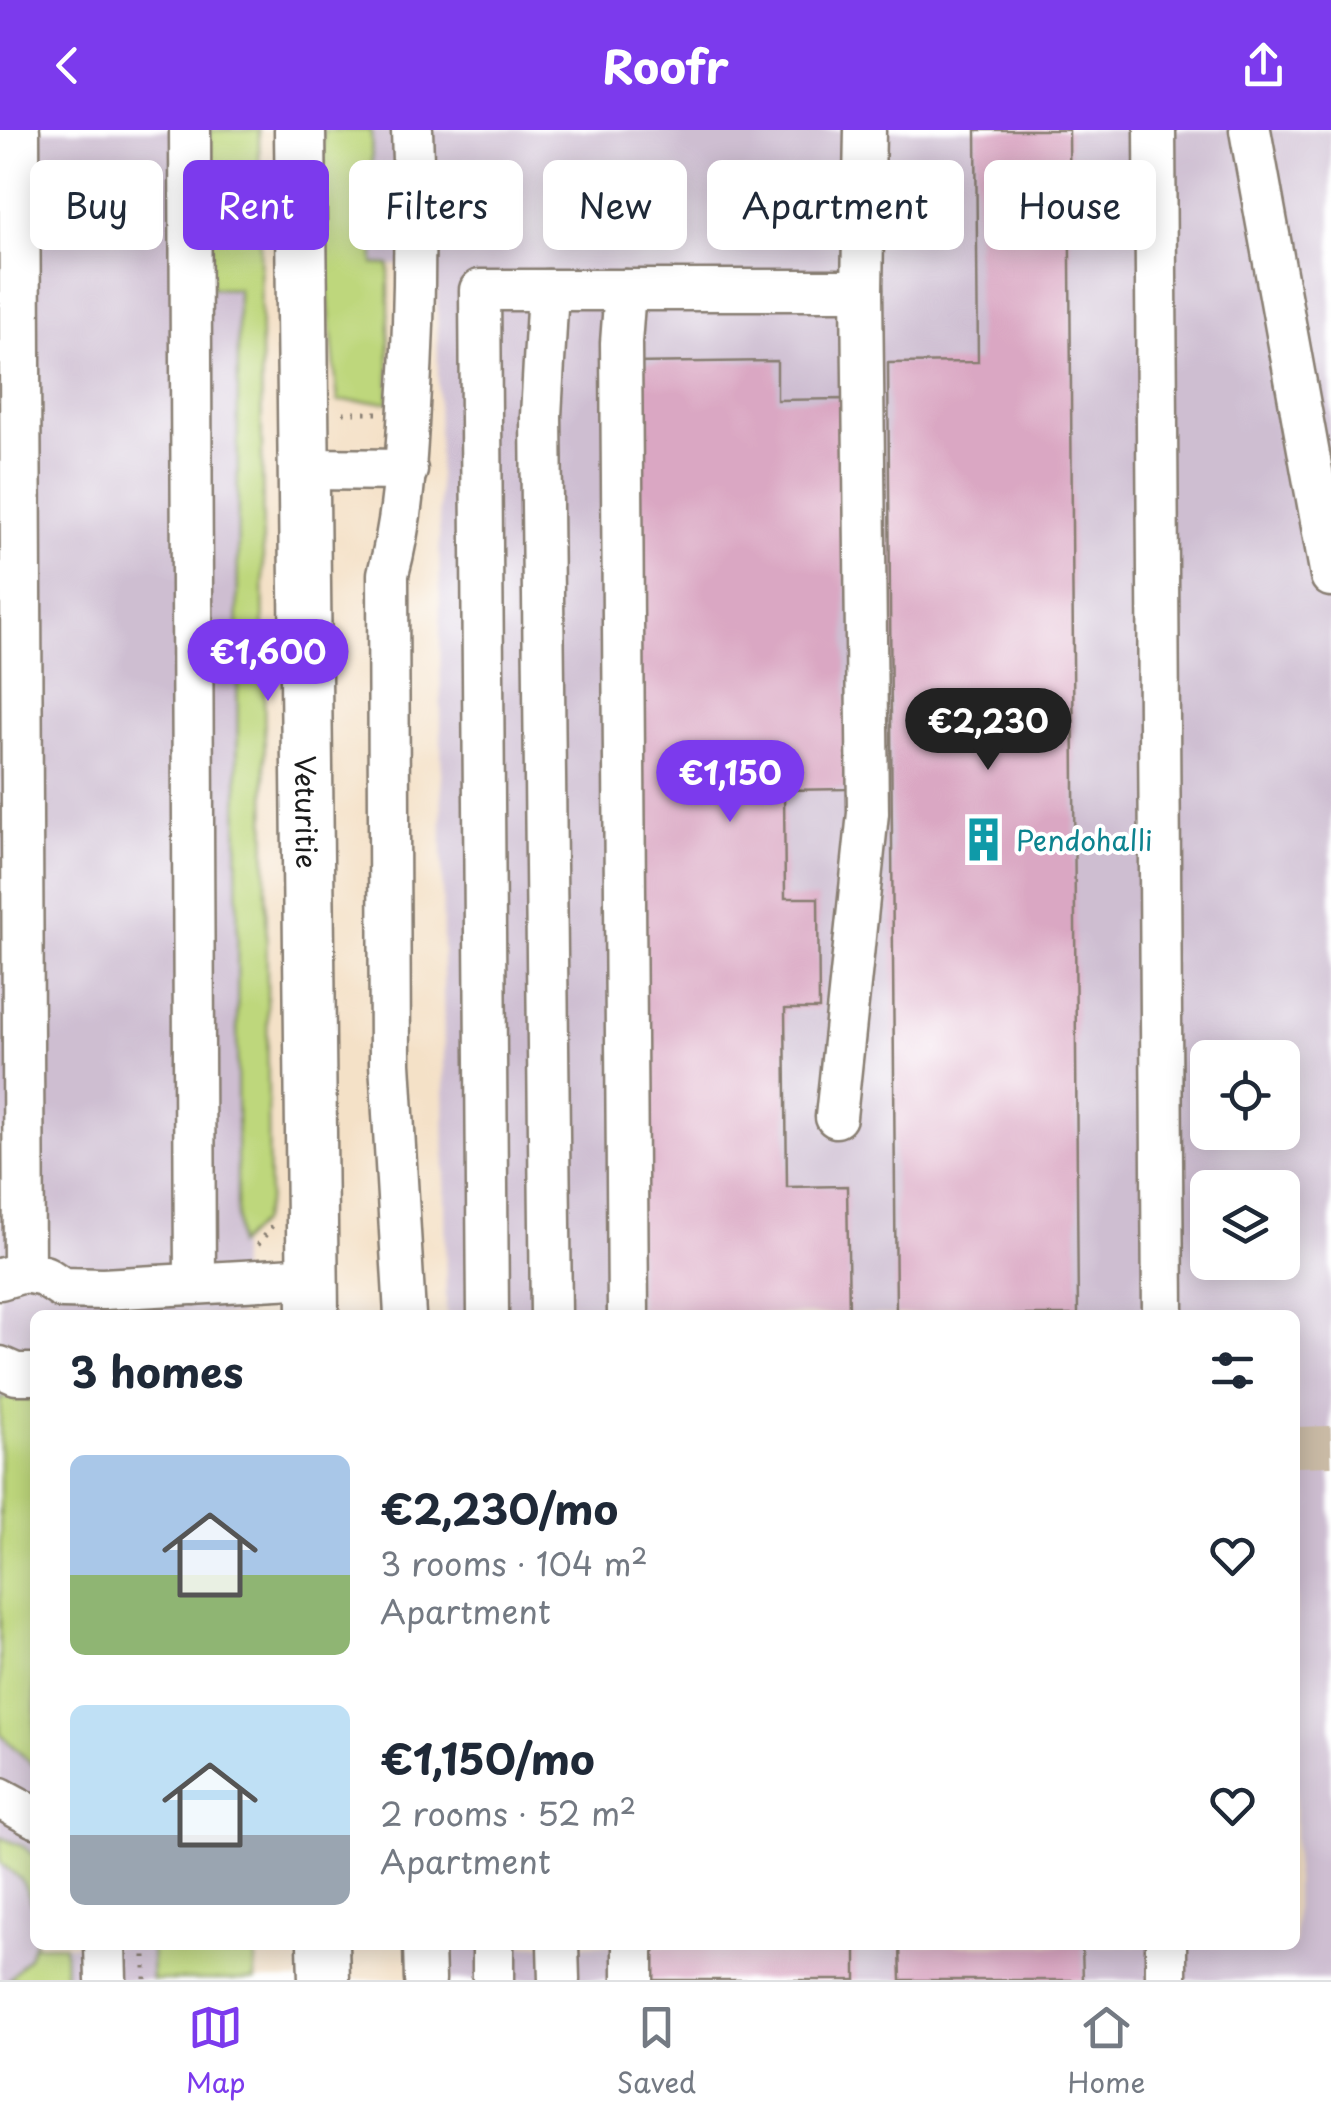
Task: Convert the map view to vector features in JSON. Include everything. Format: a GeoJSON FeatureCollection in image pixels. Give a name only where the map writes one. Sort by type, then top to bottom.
{"type":"FeatureCollection","features":[{"type":"Feature","properties":{"kind":"main road","name":"Veturitie"},"geometry":{"type":"LineString","coordinates":[[300,130],[313,1296]]}},
{"type":"Feature","properties":{"kind":"main road"},"geometry":{"type":"LineString","coordinates":[[323,1950],[324,1980]]}},
{"type":"Feature","properties":{"kind":"lane"},"geometry":{"type":"LineString","coordinates":[[19,130],[12,1276],[44,1276],[62,1288],[103,1290],[195,1284],[313,1296]]}},
{"type":"Feature","properties":{"kind":"lane"},"geometry":{"type":"LineString","coordinates":[[190,130],[195,1284]]}},
{"type":"Feature","properties":{"kind":"lane"},"geometry":{"type":"LineString","coordinates":[[405,1310],[390,1063],[388,574],[399,533],[407,470],[416,301],[412,130]]}},
{"type":"Feature","properties":{"kind":"lane"},"geometry":{"type":"LineString","coordinates":[[836,1117],[868,813],[862,290],[865,130]]}},
{"type":"Feature","properties":{"kind":"lane"},"geometry":{"type":"LineString","coordinates":[[1155,130],[1162,1310]]}},
{"type":"Feature","properties":{"kind":"lane"},"geometry":{"type":"LineString","coordinates":[[1250,130],[1331,576]]}},
{"type":"Feature","properties":{"kind":"lane"},"geometry":{"type":"LineString","coordinates":[[488,1310],[480,290],[862,290]]}},
{"type":"Feature","properties":{"kind":"lane"},"geometry":{"type":"LineString","coordinates":[[548,290],[540,416],[551,1310]]}},
{"type":"Feature","properties":{"kind":"lane"},"geometry":{"type":"LineString","coordinates":[[624,290],[621,363],[628,1310]]}},
{"type":"Feature","properties":{"kind":"lane"},"geometry":{"type":"LineString","coordinates":[[306,468],[407,470]]}},
{"type":"Feature","properties":{"kind":"lane"},"geometry":{"type":"LineString","coordinates":[[0,1367],[16,1374],[30,1374]]}},
{"type":"Feature","properties":{"kind":"lane"},"geometry":{"type":"LineString","coordinates":[[0,1798],[30,1814]]}},
{"type":"Feature","properties":{"kind":"lane"},"geometry":{"type":"LineString","coordinates":[[106,1950],[106,1980]]}},
{"type":"Feature","properties":{"kind":"lane"},"geometry":{"type":"LineString","coordinates":[[424,1950],[424,1980]]}},
{"type":"Feature","properties":{"kind":"lane"},"geometry":{"type":"LineString","coordinates":[[493,1950],[493,1980]]}},
{"type":"Feature","properties":{"kind":"lane"},"geometry":{"type":"LineString","coordinates":[[558,1950],[559,1980]]}},
{"type":"Feature","properties":{"kind":"lane"},"geometry":{"type":"LineString","coordinates":[[632,1950],[633,1980]]}},
{"type":"Feature","properties":{"kind":"lane"},"geometry":{"type":"LineString","coordinates":[[1166,1950],[1166,1980]]}},
{"type":"Feature","properties":{"kind":"path"},"geometry":{"type":"LineString","coordinates":[[145,1950],[145,1980]]}},
{"type":"Feature","properties":{"kind":"shaded area"},"geometry":{"type":"Polygon","coordinates":[[[0,130],[210,130],[210,160],[183,160],[183,250],[211,250],[211,288],[238,288],[240,1310],[30,1310],[30,1950],[255,1950],[255,1980],[0,1980],[0,130]]]}},
{"type":"Feature","properties":{"kind":"shaded area"},"geometry":{"type":"Polygon","coordinates":[[[371,130],[1331,130],[1331,1980],[450,1980],[450,1950],[1300,1950],[1300,1310],[446,1310],[437,265],[374,265],[374,250],[523,250],[523,160],[372,160],[371,130]]]}},
{"type":"Feature","properties":{"kind":"green space"},"geometry":{"type":"Polygon","coordinates":[[[210,130],[259,130],[259,160],[210,160],[210,130]]]}},
{"type":"Feature","properties":{"kind":"green space"},"geometry":{"type":"Polygon","coordinates":[[[323,130],[371,130],[372,160],[349,160],[349,250],[374,250],[374,264],[389,265],[389,402],[338,401],[325,269],[325,250],[329,250],[329,160],[323,160],[323,130]]]}},
{"type":"Feature","properties":{"kind":"green space"},"geometry":{"type":"Polygon","coordinates":[[[211,250],[260,250],[269,1198],[261,1222],[237,1245],[238,289],[211,288],[211,250]]]}},
{"type":"Feature","properties":{"kind":"green space"},"geometry":{"type":"Polygon","coordinates":[[[30,1397],[30,1762],[0,1734],[0,1398],[30,1397]]]}},
{"type":"Feature","properties":{"kind":"green space"},"geometry":{"type":"Polygon","coordinates":[[[0,1837],[30,1852],[30,1898],[21,1879],[0,1863],[0,1837]]]}},
{"type":"Feature","properties":{"kind":"green space"},"geometry":{"type":"Polygon","coordinates":[[[31,1950],[64,1950],[65,1980],[8,1980],[31,1950]]]}},
{"type":"Feature","properties":{"kind":"green space"},"geometry":{"type":"Polygon","coordinates":[[[151,1950],[255,1950],[255,1980],[152,1980],[151,1950]]]}},
{"type":"Feature","properties":{"kind":"building","name":"Pendohalli"},"geometry":{"type":"Polygon","coordinates":[[[976,130],[1069,130],[1069,160],[984,160],[984,250],[1070,250],[1078,1310],[896,1310],[888,363],[978,362],[976,130]]]}},
{"type":"Feature","properties":{"kind":"building"},"geometry":{"type":"Polygon","coordinates":[[[777,361],[777,400],[843,399],[847,789],[784,790],[785,898],[818,898],[819,1009],[785,1009],[787,1187],[847,1186],[849,1310],[640,1310],[630,363],[777,361]]]}},
{"type":"Feature","properties":{"kind":"building"},"geometry":{"type":"Polygon","coordinates":[[[647,1950],[856,1950],[856,1980],[647,1980],[647,1950]]]}},
{"type":"Feature","properties":{"kind":"building"},"geometry":{"type":"Polygon","coordinates":[[[900,1950],[1082,1950],[1083,1980],[901,1980],[900,1950]]]}},
{"type":"Feature","properties":{"kind":"tunnel"},"geometry":{"type":"LineString","coordinates":[[1300,1447],[1331,1446]]}},
{"type":"Feature","properties":{"kind":"place","name":"Pendohalli"},"geometry":{"type":"Point","coordinates":[983,839]}}]}
